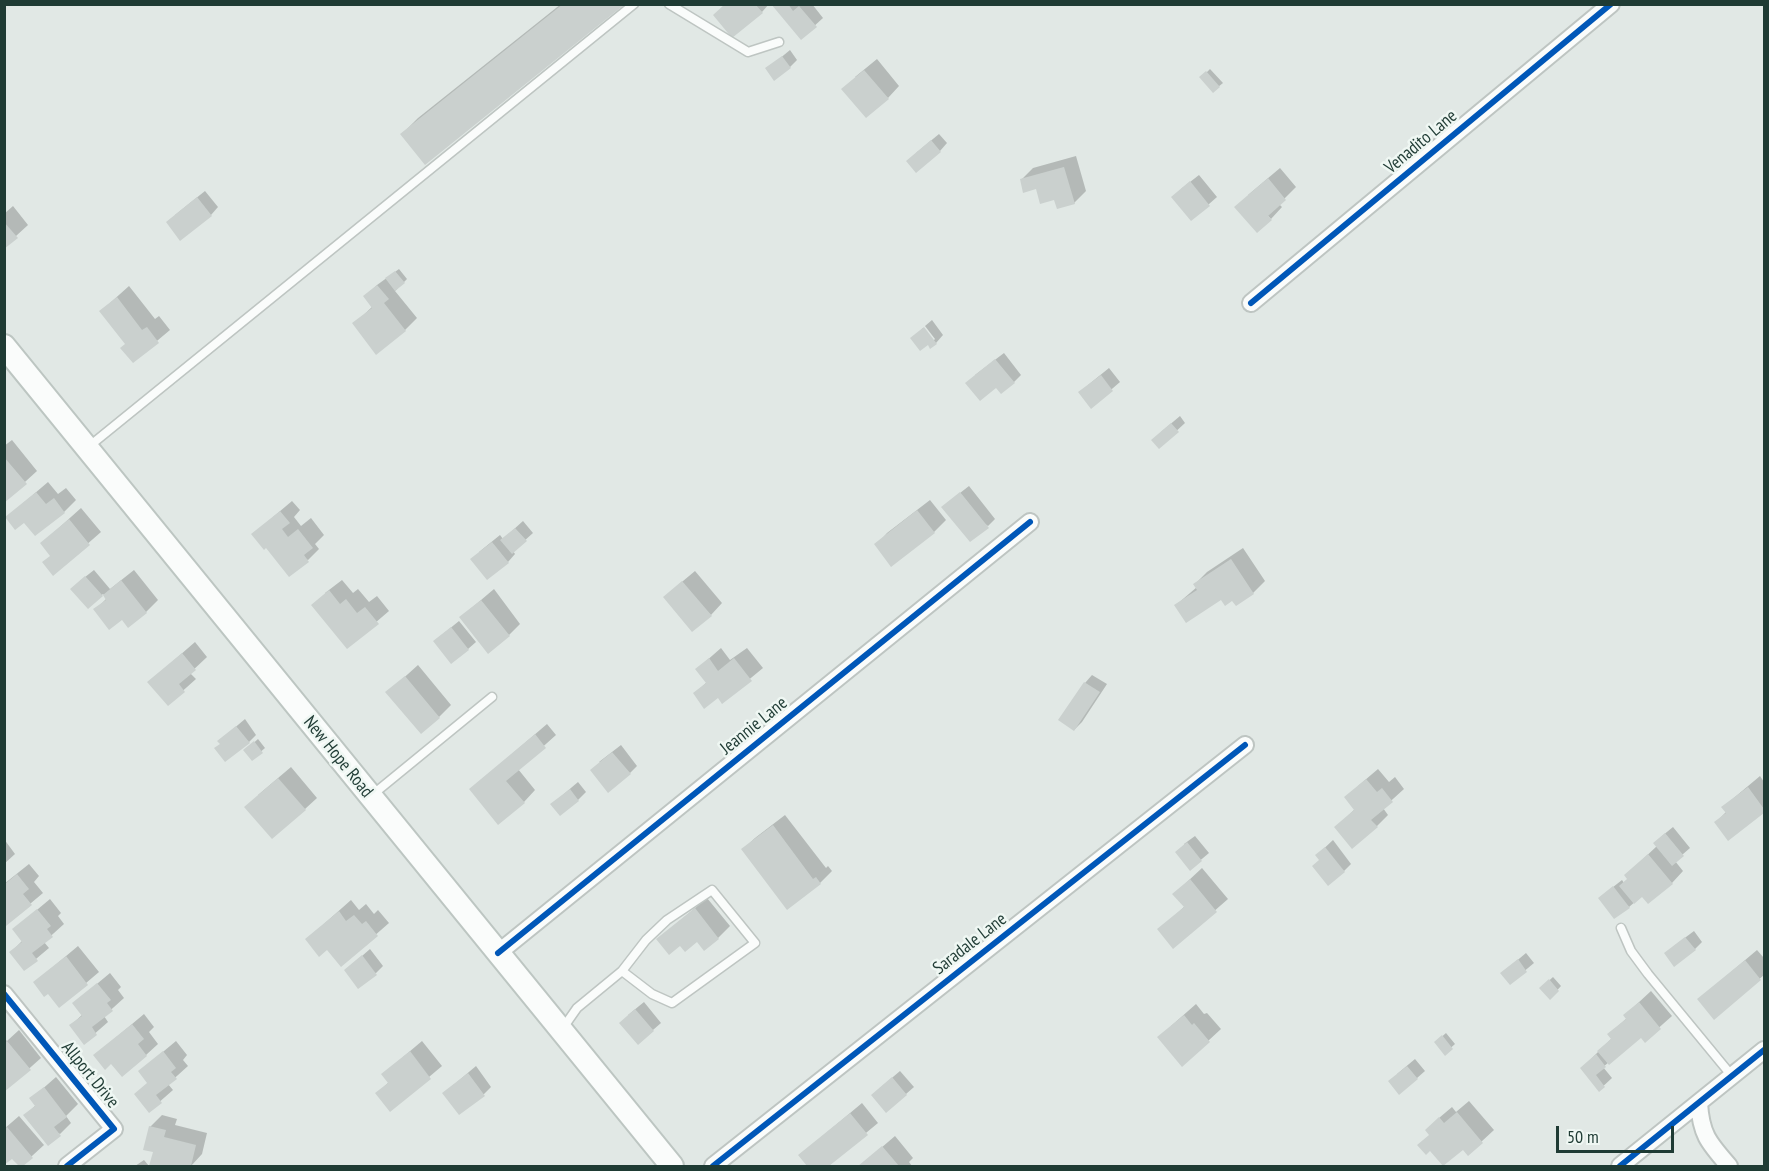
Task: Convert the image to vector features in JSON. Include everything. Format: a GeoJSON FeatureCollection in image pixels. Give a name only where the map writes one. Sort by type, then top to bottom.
{"type":"FeatureCollection","features":[{"type":"Feature","properties":{"kind":"main road","name":"New Hope Road"},"geometry":{"type":"LineString","coordinates":[[4,346],[672,1167]]}},
{"type":"Feature","properties":{"kind":"street","name":"Venadito Lane"},"geometry":{"type":"LineString","coordinates":[[1251,303],[1611,4]]}},
{"type":"Feature","properties":{"kind":"street","name":"Jeannie Lane"},"geometry":{"type":"LineString","coordinates":[[498,953],[1030,522]]}},
{"type":"Feature","properties":{"kind":"street","name":"Saradale Lane"},"geometry":{"type":"LineString","coordinates":[[713,1167],[1245,745]]}},
{"type":"Feature","properties":{"kind":"street","name":"Allport Drive"},"geometry":{"type":"LineString","coordinates":[[4,994],[114,1129],[67,1167]]}},
{"type":"Feature","properties":{"kind":"street"},"geometry":{"type":"LineString","coordinates":[[1620,1167],[1764,1050]]}},
{"type":"Feature","properties":{"kind":"street"},"geometry":{"type":"LineString","coordinates":[[1699,1103],[1700,1125],[1710,1143],[1729,1167]]}},
{"type":"Feature","properties":{"kind":"lane"},"geometry":{"type":"LineString","coordinates":[[87,448],[634,4]]}},
{"type":"Feature","properties":{"kind":"lane"},"geometry":{"type":"LineString","coordinates":[[669,4],[748,52],[779,42]]}},
{"type":"Feature","properties":{"kind":"lane"},"geometry":{"type":"LineString","coordinates":[[370,796],[492,697]]}},
{"type":"Feature","properties":{"kind":"lane"},"geometry":{"type":"LineString","coordinates":[[561,1031],[578,1008],[622,971],[646,940],[667,920],[712,890],[755,944],[672,1003],[652,994],[622,971]]}},
{"type":"Feature","properties":{"kind":"lane"},"geometry":{"type":"LineString","coordinates":[[1621,928],[1631,951],[1648,974],[1732,1076]]}},
{"type":"Feature","properties":{"kind":"building"},"geometry":{"type":"Polygon","coordinates":[[[563,4],[625,4],[425,165],[400,134],[563,4]]]}},
{"type":"Feature","properties":{"kind":"building"},"geometry":{"type":"Polygon","coordinates":[[[725,4],[755,4],[763,13],[732,38],[713,15],[725,4]]]}},
{"type":"Feature","properties":{"kind":"building"},"geometry":{"type":"Polygon","coordinates":[[[771,4],[788,4],[793,11],[799,6],[817,27],[801,40],[771,4]]]}},
{"type":"Feature","properties":{"kind":"building"},"geometry":{"type":"Polygon","coordinates":[[[782,56],[791,68],[774,81],[765,68],[782,56]]]}},
{"type":"Feature","properties":{"kind":"building"},"geometry":{"type":"Polygon","coordinates":[[[864,70],[889,99],[866,118],[841,89],[864,70]]]}},
{"type":"Feature","properties":{"kind":"building"},"geometry":{"type":"Polygon","coordinates":[[[1206,71],[1220,87],[1213,93],[1199,77],[1206,71]]]}},
{"type":"Feature","properties":{"kind":"building"},"geometry":{"type":"Polygon","coordinates":[[[931,140],[941,152],[916,173],[906,161],[931,140]]]}},
{"type":"Feature","properties":{"kind":"building"},"geometry":{"type":"Polygon","coordinates":[[[1064,167],[1075,204],[1057,209],[1054,200],[1040,204],[1036,189],[1023,193],[1020,179],[1064,167]]]}},
{"type":"Feature","properties":{"kind":"building"},"geometry":{"type":"Polygon","coordinates":[[[1268,178],[1286,200],[1268,216],[1272,220],[1257,233],[1234,207],[1268,178]]]}},
{"type":"Feature","properties":{"kind":"building"},"geometry":{"type":"Polygon","coordinates":[[[1190,181],[1210,206],[1191,221],[1171,197],[1190,181]]]}},
{"type":"Feature","properties":{"kind":"building"},"geometry":{"type":"Polygon","coordinates":[[[197,197],[212,216],[180,241],[166,222],[197,197]]]}},
{"type":"Feature","properties":{"kind":"building"},"geometry":{"type":"Polygon","coordinates":[[[4,222],[18,238],[4,249],[4,222]]]}},
{"type":"Feature","properties":{"kind":"building"},"geometry":{"type":"Polygon","coordinates":[[[395,271],[405,283],[395,291],[385,278],[395,271]]]}},
{"type":"Feature","properties":{"kind":"building"},"geometry":{"type":"Polygon","coordinates":[[[377,285],[389,299],[384,303],[406,331],[376,355],[352,323],[372,308],[363,296],[377,285]]]}},
{"type":"Feature","properties":{"kind":"building"},"geometry":{"type":"Polygon","coordinates":[[[117,297],[142,330],[147,327],[159,343],[133,363],[120,348],[125,344],[99,311],[117,297]]]}},
{"type":"Feature","properties":{"kind":"building"},"geometry":{"type":"Polygon","coordinates":[[[924,327],[937,344],[930,349],[928,345],[920,351],[910,338],[924,327]]]}},
{"type":"Feature","properties":{"kind":"building"},"geometry":{"type":"Polygon","coordinates":[[[995,359],[1015,383],[1001,394],[996,388],[980,401],[965,383],[995,359]]]}},
{"type":"Feature","properties":{"kind":"building"},"geometry":{"type":"Polygon","coordinates":[[[1101,375],[1113,391],[1091,409],[1078,392],[1101,375]]]}},
{"type":"Feature","properties":{"kind":"building"},"geometry":{"type":"Polygon","coordinates":[[[1171,423],[1179,432],[1159,449],[1151,440],[1171,423]]]}},
{"type":"Feature","properties":{"kind":"building"},"geometry":{"type":"Polygon","coordinates":[[[4,457],[27,484],[4,503],[4,457]]]}},
{"type":"Feature","properties":{"kind":"building"},"geometry":{"type":"Polygon","coordinates":[[[36,492],[46,504],[54,498],[65,513],[35,536],[24,523],[15,530],[5,517],[36,492]]]}},
{"type":"Feature","properties":{"kind":"building"},"geometry":{"type":"Polygon","coordinates":[[[960,492],[989,528],[970,542],[941,507],[960,492]]]}},
{"type":"Feature","properties":{"kind":"building"},"geometry":{"type":"Polygon","coordinates":[[[917,510],[935,533],[891,567],[874,544],[917,510]]]}},
{"type":"Feature","properties":{"kind":"building"},"geometry":{"type":"Polygon","coordinates":[[[280,511],[290,523],[282,529],[288,537],[298,529],[313,548],[304,555],[309,562],[289,577],[266,548],[264,550],[251,534],[280,511]]]}},
{"type":"Feature","properties":{"kind":"building"},"geometry":{"type":"Polygon","coordinates":[[[69,519],[90,545],[53,576],[42,562],[50,556],[40,543],[69,519]]]}},
{"type":"Feature","properties":{"kind":"building"},"geometry":{"type":"Polygon","coordinates":[[[515,528],[527,541],[512,554],[500,540],[515,528]]]}},
{"type":"Feature","properties":{"kind":"building"},"geometry":{"type":"Polygon","coordinates":[[[492,542],[509,563],[487,580],[470,559],[492,542]]]}},
{"type":"Feature","properties":{"kind":"building"},"geometry":{"type":"Polygon","coordinates":[[[1231,559],[1254,594],[1236,606],[1232,601],[1225,606],[1221,600],[1186,623],[1174,605],[1197,590],[1193,584],[1231,559]]]}},
{"type":"Feature","properties":{"kind":"building"},"geometry":{"type":"Polygon","coordinates":[[[85,576],[103,596],[88,609],[70,589],[85,576]]]}},
{"type":"Feature","properties":{"kind":"building"},"geometry":{"type":"Polygon","coordinates":[[[121,580],[147,613],[128,628],[122,620],[109,630],[93,609],[106,600],[103,595],[121,580]]]}},
{"type":"Feature","properties":{"kind":"building"},"geometry":{"type":"Polygon","coordinates":[[[682,581],[712,616],[692,632],[663,597],[682,581]]]}},
{"type":"Feature","properties":{"kind":"building"},"geometry":{"type":"Polygon","coordinates":[[[329,590],[340,604],[346,599],[357,613],[365,607],[379,624],[347,649],[311,605],[329,590]]]}},
{"type":"Feature","properties":{"kind":"building"},"geometry":{"type":"Polygon","coordinates":[[[481,600],[510,636],[488,654],[459,617],[481,600]]]}},
{"type":"Feature","properties":{"kind":"building"},"geometry":{"type":"Polygon","coordinates":[[[451,627],[469,650],[451,664],[433,641],[451,627]]]}},
{"type":"Feature","properties":{"kind":"building"},"geometry":{"type":"Polygon","coordinates":[[[182,653],[196,670],[179,684],[185,692],[168,706],[147,682],[182,653]]]}},
{"type":"Feature","properties":{"kind":"building"},"geometry":{"type":"Polygon","coordinates":[[[709,658],[718,671],[734,658],[752,681],[722,704],[718,698],[704,709],[693,693],[706,683],[695,669],[709,658]]]}},
{"type":"Feature","properties":{"kind":"building"},"geometry":{"type":"Polygon","coordinates":[[[405,676],[440,718],[421,734],[385,692],[405,676]]]}},
{"type":"Feature","properties":{"kind":"building"},"geometry":{"type":"Polygon","coordinates":[[[1084,682],[1100,692],[1074,731],[1058,720],[1084,682]]]}},
{"type":"Feature","properties":{"kind":"building"},"geometry":{"type":"Polygon","coordinates":[[[236,726],[250,743],[225,762],[214,748],[220,744],[217,741],[236,726]]]}},
{"type":"Feature","properties":{"kind":"building"},"geometry":{"type":"Polygon","coordinates":[[[535,734],[546,748],[506,781],[525,803],[498,825],[469,789],[535,734]]]}},
{"type":"Feature","properties":{"kind":"building"},"geometry":{"type":"Polygon","coordinates":[[[254,741],[263,753],[252,761],[243,750],[254,741]]]}},
{"type":"Feature","properties":{"kind":"building"},"geometry":{"type":"Polygon","coordinates":[[[612,752],[631,774],[608,793],[590,770],[612,752]]]}},
{"type":"Feature","properties":{"kind":"building"},"geometry":{"type":"Polygon","coordinates":[[[278,778],[306,810],[272,839],[244,807],[278,778]]]}},
{"type":"Feature","properties":{"kind":"building"},"geometry":{"type":"Polygon","coordinates":[[[1366,779],[1377,792],[1382,788],[1393,802],[1371,820],[1378,827],[1352,849],[1334,827],[1354,810],[1344,797],[1366,779]]]}},
{"type":"Feature","properties":{"kind":"building"},"geometry":{"type":"Polygon","coordinates":[[[1748,787],[1764,809],[1764,813],[1728,841],[1714,822],[1726,813],[1721,807],[1748,787]]]}},
{"type":"Feature","properties":{"kind":"building"},"geometry":{"type":"Polygon","coordinates":[[[570,789],[579,801],[560,816],[550,804],[570,789]]]}},
{"type":"Feature","properties":{"kind":"building"},"geometry":{"type":"Polygon","coordinates":[[[773,825],[813,879],[816,877],[821,884],[787,910],[741,849],[773,825]]]}},
{"type":"Feature","properties":{"kind":"building"},"geometry":{"type":"Polygon","coordinates":[[[1665,833],[1684,856],[1672,866],[1653,843],[1665,833]]]}},
{"type":"Feature","properties":{"kind":"building"},"geometry":{"type":"Polygon","coordinates":[[[1187,842],[1202,861],[1190,871],[1175,852],[1187,842]]]}},
{"type":"Feature","properties":{"kind":"building"},"geometry":{"type":"Polygon","coordinates":[[[1325,847],[1345,872],[1328,886],[1312,866],[1319,860],[1315,855],[1325,847]]]}},
{"type":"Feature","properties":{"kind":"building"},"geometry":{"type":"Polygon","coordinates":[[[1648,854],[1673,884],[1648,904],[1642,897],[1634,904],[1619,886],[1627,879],[1624,875],[1648,854]]]}},
{"type":"Feature","properties":{"kind":"building"},"geometry":{"type":"Polygon","coordinates":[[[17,874],[29,889],[23,894],[32,905],[6,926],[5,884],[17,874]]]}},
{"type":"Feature","properties":{"kind":"building"},"geometry":{"type":"Polygon","coordinates":[[[1190,879],[1217,912],[1173,949],[1157,929],[1184,907],[1172,894],[1190,879]]]}},
{"type":"Feature","properties":{"kind":"building"},"geometry":{"type":"Polygon","coordinates":[[[1613,886],[1630,908],[1614,919],[1598,898],[1613,886]]]}},
{"type":"Feature","properties":{"kind":"building"},"geometry":{"type":"Polygon","coordinates":[[[695,908],[719,939],[704,951],[697,942],[685,952],[680,946],[669,955],[656,939],[695,908]]]}},
{"type":"Feature","properties":{"kind":"building"},"geometry":{"type":"Polygon","coordinates":[[[37,909],[51,926],[47,929],[53,937],[32,953],[38,961],[24,971],[9,952],[22,942],[12,929],[37,909]]]}},
{"type":"Feature","properties":{"kind":"building"},"geometry":{"type":"Polygon","coordinates":[[[339,911],[346,921],[354,915],[362,924],[366,921],[378,936],[341,967],[327,950],[319,957],[305,939],[339,911]]]}},
{"type":"Feature","properties":{"kind":"building"},"geometry":{"type":"Polygon","coordinates":[[[1685,937],[1696,950],[1674,967],[1664,953],[1685,937]]]}},
{"type":"Feature","properties":{"kind":"building"},"geometry":{"type":"Polygon","coordinates":[[[362,955],[377,975],[358,989],[344,970],[362,955]]]}},
{"type":"Feature","properties":{"kind":"building"},"geometry":{"type":"Polygon","coordinates":[[[66,956],[88,985],[59,1008],[48,994],[44,997],[33,982],[66,956]]]}},
{"type":"Feature","properties":{"kind":"building"},"geometry":{"type":"Polygon","coordinates":[[[1518,959],[1527,972],[1510,985],[1500,973],[1518,959]]]}},
{"type":"Feature","properties":{"kind":"building"},"geometry":{"type":"Polygon","coordinates":[[[1745,960],[1761,980],[1714,1020],[1697,999],[1745,960]]]}},
{"type":"Feature","properties":{"kind":"building"},"geometry":{"type":"Polygon","coordinates":[[[1549,979],[1559,991],[1550,1000],[1539,988],[1549,979]]]}},
{"type":"Feature","properties":{"kind":"building"},"geometry":{"type":"Polygon","coordinates":[[[97,983],[111,1000],[107,1003],[113,1011],[92,1027],[97,1035],[84,1045],[69,1025],[82,1016],[72,1003],[97,983]]]}},
{"type":"Feature","properties":{"kind":"building"},"geometry":{"type":"Polygon","coordinates":[[[1639,1002],[1661,1029],[1645,1043],[1641,1038],[1609,1065],[1597,1051],[1611,1039],[1607,1034],[1626,1019],[1623,1015],[1639,1002]]]}},
{"type":"Feature","properties":{"kind":"building"},"geometry":{"type":"Polygon","coordinates":[[[635,1009],[654,1031],[638,1045],[619,1023],[635,1009]]]}},
{"type":"Feature","properties":{"kind":"building"},"geometry":{"type":"Polygon","coordinates":[[[1184,1015],[1210,1042],[1182,1067],[1157,1037],[1184,1015]]]}},
{"type":"Feature","properties":{"kind":"building"},"geometry":{"type":"Polygon","coordinates":[[[132,1024],[144,1039],[138,1044],[147,1056],[122,1077],[111,1064],[105,1070],[93,1055],[132,1024]]]}},
{"type":"Feature","properties":{"kind":"building"},"geometry":{"type":"Polygon","coordinates":[[[1442,1035],[1453,1049],[1445,1056],[1434,1042],[1442,1035]]]}},
{"type":"Feature","properties":{"kind":"building"},"geometry":{"type":"Polygon","coordinates":[[[7,1041],[31,1070],[4,1092],[4,1043],[7,1041]]]}},
{"type":"Feature","properties":{"kind":"building"},"geometry":{"type":"Polygon","coordinates":[[[163,1051],[176,1068],[171,1072],[177,1079],[156,1095],[162,1103],[149,1113],[134,1094],[147,1083],[138,1071],[163,1051]]]}},
{"type":"Feature","properties":{"kind":"building"},"geometry":{"type":"Polygon","coordinates":[[[410,1051],[431,1079],[390,1112],[375,1093],[388,1083],[381,1074],[410,1051]]]}},
{"type":"Feature","properties":{"kind":"building"},"geometry":{"type":"Polygon","coordinates":[[[1596,1054],[1606,1067],[1596,1075],[1605,1087],[1599,1092],[1580,1068],[1596,1054]]]}},
{"type":"Feature","properties":{"kind":"building"},"geometry":{"type":"Polygon","coordinates":[[[1407,1066],[1418,1079],[1399,1095],[1388,1081],[1407,1066]]]}},
{"type":"Feature","properties":{"kind":"building"},"geometry":{"type":"Polygon","coordinates":[[[468,1073],[485,1096],[459,1115],[442,1093],[468,1073]]]}},
{"type":"Feature","properties":{"kind":"building"},"geometry":{"type":"Polygon","coordinates":[[[892,1077],[907,1095],[886,1113],[871,1095],[892,1077]]]}},
{"type":"Feature","properties":{"kind":"building"},"geometry":{"type":"Polygon","coordinates":[[[44,1087],[67,1117],[54,1127],[61,1136],[48,1146],[23,1115],[35,1106],[29,1098],[44,1087]]]}},
{"type":"Feature","properties":{"kind":"building"},"geometry":{"type":"Polygon","coordinates":[[[1457,1112],[1483,1143],[1468,1156],[1463,1150],[1443,1166],[1430,1151],[1426,1155],[1417,1145],[1429,1135],[1425,1130],[1439,1117],[1444,1123],[1457,1112]]]}},
{"type":"Feature","properties":{"kind":"building"},"geometry":{"type":"Polygon","coordinates":[[[850,1113],[868,1135],[829,1166],[807,1166],[798,1155],[850,1113]]]}},
{"type":"Feature","properties":{"kind":"building"},"geometry":{"type":"Polygon","coordinates":[[[149,1126],[166,1130],[164,1137],[196,1145],[191,1166],[149,1166],[153,1152],[143,1150],[149,1126]]]}},
{"type":"Feature","properties":{"kind":"building"},"geometry":{"type":"Polygon","coordinates":[[[7,1127],[33,1158],[23,1166],[19,1166],[12,1159],[4,1165],[4,1129],[7,1127]]]}},
{"type":"Feature","properties":{"kind":"building"},"geometry":{"type":"Polygon","coordinates":[[[882,1146],[899,1166],[858,1166],[882,1146]]]}},
{"type":"Feature","properties":{"kind":"cycle path"},"geometry":{"type":"LineString","coordinates":[[1251,303],[1611,4]]}},
{"type":"Feature","properties":{"kind":"cycle path"},"geometry":{"type":"LineString","coordinates":[[498,953],[1030,522]]}},
{"type":"Feature","properties":{"kind":"cycle path"},"geometry":{"type":"LineString","coordinates":[[713,1166],[1245,745]]}},
{"type":"Feature","properties":{"kind":"cycle path"},"geometry":{"type":"LineString","coordinates":[[4,994],[114,1129],[67,1166]]}},
{"type":"Feature","properties":{"kind":"cycle path"},"geometry":{"type":"LineString","coordinates":[[1620,1166],[1764,1050]]}}]}
